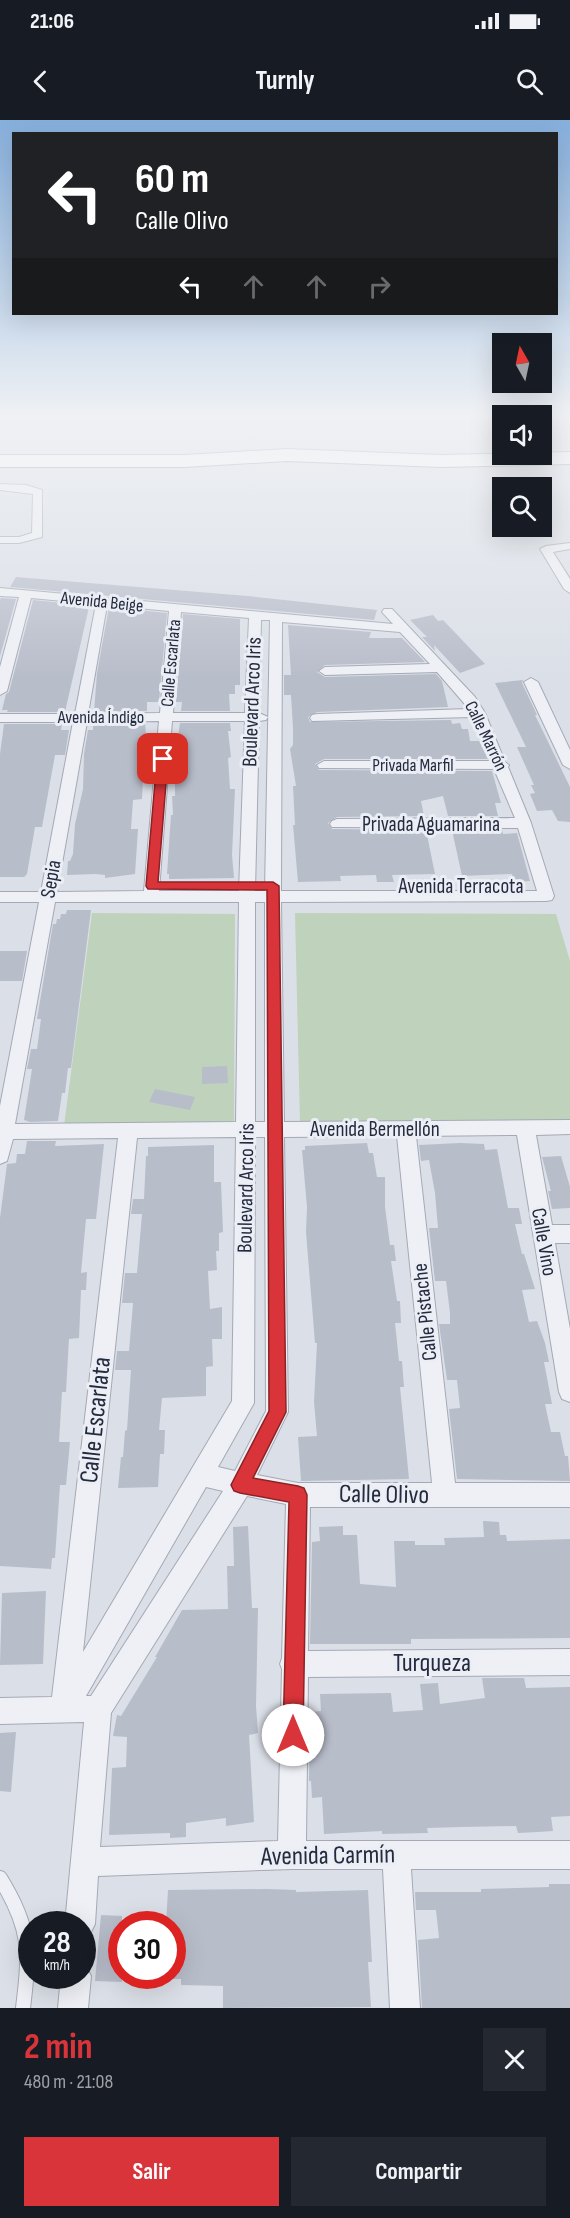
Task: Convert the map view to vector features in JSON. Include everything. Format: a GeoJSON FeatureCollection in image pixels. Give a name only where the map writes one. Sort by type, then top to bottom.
{"type":"FeatureCollection","features":[{"type":"Feature","properties":{"kind":"street"},"geometry":{"type":"LineString","coordinates":[[0,540],[19,540],[38,536],[38,501]]}},
{"type":"Feature","properties":{"kind":"street"},"geometry":{"type":"LineString","coordinates":[[570,546],[546,549],[570,589]]}},
{"type":"Feature","properties":{"kind":"street","name":"Avenida Beige"},"geometry":{"type":"LineString","coordinates":[[0,592],[404,630]]}},
{"type":"Feature","properties":{"kind":"street"},"geometry":{"type":"LineString","coordinates":[[0,691],[26,594]]}},
{"type":"Feature","properties":{"kind":"street","name":"Sepia"},"geometry":{"type":"LineString","coordinates":[[0,1156],[2,1132],[102,602]]}},
{"type":"Feature","properties":{"kind":"street","name":"Calle Escarlata"},"geometry":{"type":"LineString","coordinates":[[152,891],[175,609]]}},
{"type":"Feature","properties":{"kind":"street","name":"Calle Marrón"},"geometry":{"type":"LineString","coordinates":[[388,612],[470,700],[478,713],[502,765],[544,885]]}},
{"type":"Feature","properties":{"kind":"street","name":"Boulevard Arco Iris"},"geometry":{"type":"LineString","coordinates":[[63,1710],[243,1403],[248,891],[255,616]]}},
{"type":"Feature","properties":{"kind":"street","name":"Boulevard Arco Iris"},"geometry":{"type":"LineString","coordinates":[[98,1710],[240,1485],[277,1412],[274,1130],[276,618]]}},
{"type":"Feature","properties":{"kind":"street"},"geometry":{"type":"LineString","coordinates":[[325,670],[440,668]]}},
{"type":"Feature","properties":{"kind":"street"},"geometry":{"type":"LineString","coordinates":[[531,682],[570,765]]}},
{"type":"Feature","properties":{"kind":"street"},"geometry":{"type":"LineString","coordinates":[[317,718],[478,713]]}},
{"type":"Feature","properties":{"kind":"street","name":"Avenida Índigo"},"geometry":{"type":"LineString","coordinates":[[0,718],[275,717]]}},
{"type":"Feature","properties":{"kind":"street","name":"Privada Marfil"},"geometry":{"type":"LineString","coordinates":[[324,765],[502,765]]}},
{"type":"Feature","properties":{"kind":"street","name":"Privada Aguamarina"},"geometry":{"type":"LineString","coordinates":[[337,824],[524,824]]}},
{"type":"Feature","properties":{"kind":"street","name":"Avenida Terracota"},"geometry":{"type":"LineString","coordinates":[[0,897],[49,892],[274,891],[546,897],[544,885]]}},
{"type":"Feature","properties":{"kind":"street","name":"Avenida Terracota"},"geometry":{"type":"LineString","coordinates":[[0,887],[49,892]]}},
{"type":"Feature","properties":{"kind":"street","name":"Avenida Bermellón"},"geometry":{"type":"LineString","coordinates":[[2,1132],[570,1127]]}},
{"type":"Feature","properties":{"kind":"street","name":"Calle Pistache"},"geometry":{"type":"LineString","coordinates":[[405,1128],[445,1496]]}},
{"type":"Feature","properties":{"kind":"street","name":"Calle Vino"},"geometry":{"type":"LineString","coordinates":[[525,1128],[567,1363],[570,1392]]}},
{"type":"Feature","properties":{"kind":"street","name":"Calle Escarlata"},"geometry":{"type":"LineString","coordinates":[[63,1710],[128,1131]]}},
{"type":"Feature","properties":{"kind":"street"},"geometry":{"type":"LineString","coordinates":[[543,1234],[570,1234]]}},
{"type":"Feature","properties":{"kind":"street","name":"Calle Olivo"},"geometry":{"type":"LineString","coordinates":[[201,1475],[240,1485],[298,1495],[570,1495]]}},
{"type":"Feature","properties":{"kind":"street"},"geometry":{"type":"LineString","coordinates":[[292,1855],[293,1664],[298,1495]]}},
{"type":"Feature","properties":{"kind":"street","name":"Turqueza"},"geometry":{"type":"LineString","coordinates":[[293,1664],[570,1662]]}},
{"type":"Feature","properties":{"kind":"street"},"geometry":{"type":"LineString","coordinates":[[0,1711],[98,1710],[81,1911]]}},
{"type":"Feature","properties":{"kind":"street","name":"Avenida Carmín"},"geometry":{"type":"LineString","coordinates":[[86,1862],[292,1855],[570,1855]]}},
{"type":"Feature","properties":{"kind":"street"},"geometry":{"type":"LineString","coordinates":[[396,1855],[405,2008]]}},
{"type":"Feature","properties":{"kind":"street"},"geometry":{"type":"LineString","coordinates":[[73,2008],[75,1989]]}},
{"type":"Feature","properties":{"kind":"lane"},"geometry":{"type":"LineString","coordinates":[[0,1878],[22,1914],[30,1947],[23,2008]]}},
{"type":"Feature","properties":{"kind":"green space"},"geometry":{"type":"Polygon","coordinates":[[[92,913],[235,914],[234,1126],[64,1126],[92,913]]]}},
{"type":"Feature","properties":{"kind":"green space"},"geometry":{"type":"Polygon","coordinates":[[[295,913],[556,914],[570,961],[570,1120],[300,1124],[295,913]]]}},
{"type":"Feature","properties":{"kind":"building"},"geometry":{"type":"Polygon","coordinates":[[[16,577],[248,596],[377,610],[374,620],[10,587],[16,577]]]}},
{"type":"Feature","properties":{"kind":"building"},"geometry":{"type":"Polygon","coordinates":[[[1,598],[16,599],[0,656],[0,600],[1,598]]]}},
{"type":"Feature","properties":{"kind":"building"},"geometry":{"type":"Polygon","coordinates":[[[33,600],[93,606],[89,607],[65,712],[7,712],[8,710],[2,710],[6,694],[9,692],[33,600]]]}},
{"type":"Feature","properties":{"kind":"building"},"geometry":{"type":"Polygon","coordinates":[[[109,607],[167,613],[159,702],[147,702],[147,711],[94,712],[97,673],[109,607]]]}},
{"type":"Feature","properties":{"kind":"building"},"geometry":{"type":"Polygon","coordinates":[[[183,614],[240,619],[240,685],[235,685],[235,694],[229,694],[230,711],[181,711],[182,702],[176,702],[183,614]]]}},
{"type":"Feature","properties":{"kind":"building"},"geometry":{"type":"Polygon","coordinates":[[[433,615],[438,621],[443,620],[485,664],[460,673],[434,645],[435,651],[422,637],[427,637],[410,620],[433,615]]]}},
{"type":"Feature","properties":{"kind":"building"},"geometry":{"type":"Polygon","coordinates":[[[288,625],[371,632],[369,638],[402,638],[425,662],[325,665],[317,672],[325,677],[436,674],[442,681],[448,707],[317,712],[308,717],[310,722],[451,720],[452,724],[460,723],[462,729],[468,729],[470,741],[480,741],[488,759],[324,759],[315,764],[319,770],[492,771],[501,803],[495,803],[498,816],[448,816],[443,796],[421,801],[424,816],[337,817],[328,823],[332,829],[426,830],[435,874],[392,875],[394,882],[377,882],[376,875],[340,876],[341,881],[298,882],[293,825],[295,825],[293,786],[296,786],[290,749],[293,745],[291,695],[284,695],[284,675],[291,675],[288,625]]]}},
{"type":"Feature","properties":{"kind":"building"},"geometry":{"type":"Polygon","coordinates":[[[523,680],[522,683],[537,715],[535,715],[570,787],[570,822],[558,821],[552,810],[537,811],[530,794],[535,793],[531,785],[534,785],[517,747],[526,747],[495,683],[523,680]]]}},
{"type":"Feature","properties":{"kind":"building"},"geometry":{"type":"Polygon","coordinates":[[[145,723],[147,745],[145,745],[142,799],[133,800],[131,829],[138,829],[135,874],[105,878],[105,875],[96,874],[67,875],[68,861],[73,854],[75,824],[83,789],[84,754],[88,730],[93,730],[93,724],[145,723]]]}},
{"type":"Feature","properties":{"kind":"building"},"geometry":{"type":"Polygon","coordinates":[[[180,723],[230,723],[231,731],[228,731],[231,757],[228,758],[230,789],[235,789],[232,855],[234,878],[169,879],[169,874],[167,874],[171,815],[173,815],[172,796],[175,796],[175,737],[178,737],[180,723]]]}},
{"type":"Feature","properties":{"kind":"building"},"geometry":{"type":"Polygon","coordinates":[[[4,724],[62,724],[61,730],[69,730],[65,755],[55,755],[42,827],[35,827],[27,874],[24,877],[0,877],[0,754],[4,724]]]}},
{"type":"Feature","properties":{"kind":"building"},"geometry":{"type":"Polygon","coordinates":[[[452,830],[502,830],[503,834],[517,833],[530,881],[514,882],[512,874],[462,876],[452,830]]]}},
{"type":"Feature","properties":{"kind":"building"},"geometry":{"type":"Polygon","coordinates":[[[67,910],[91,910],[71,1068],[68,1068],[58,1121],[30,1122],[24,1120],[32,1069],[27,1069],[31,1049],[37,1049],[41,1019],[37,1019],[53,924],[60,919],[61,914],[66,914],[67,910]]]}},
{"type":"Feature","properties":{"kind":"building"},"geometry":{"type":"Polygon","coordinates":[[[0,951],[27,951],[22,981],[0,981],[0,951]]]}},
{"type":"Feature","properties":{"kind":"building"},"geometry":{"type":"Polygon","coordinates":[[[227,1066],[228,1083],[202,1084],[202,1067],[227,1066]]]}},
{"type":"Feature","properties":{"kind":"building"},"geometry":{"type":"Polygon","coordinates":[[[155,1089],[195,1097],[190,1110],[149,1102],[155,1089]]]}},
{"type":"Feature","properties":{"kind":"building"},"geometry":{"type":"Polygon","coordinates":[[[27,1141],[56,1141],[55,1146],[104,1144],[96,1219],[86,1219],[81,1273],[87,1272],[86,1290],[81,1290],[79,1338],[69,1339],[66,1392],[62,1392],[59,1442],[70,1442],[66,1485],[60,1485],[55,1558],[52,1558],[51,1569],[0,1566],[0,1218],[7,1164],[16,1163],[17,1154],[25,1154],[27,1141]]]}},
{"type":"Feature","properties":{"kind":"building"},"geometry":{"type":"Polygon","coordinates":[[[367,1143],[369,1153],[373,1153],[377,1177],[385,1177],[385,1207],[390,1245],[394,1245],[396,1261],[391,1261],[397,1301],[400,1301],[401,1323],[395,1323],[399,1361],[402,1361],[404,1387],[400,1387],[409,1479],[301,1481],[298,1437],[317,1436],[314,1402],[317,1343],[315,1343],[306,1232],[307,1207],[302,1150],[305,1150],[305,1146],[367,1143]]]}},
{"type":"Feature","properties":{"kind":"building"},"geometry":{"type":"Polygon","coordinates":[[[484,1144],[485,1150],[497,1149],[508,1208],[519,1208],[522,1224],[515,1224],[522,1254],[524,1254],[535,1289],[522,1290],[529,1322],[537,1321],[545,1343],[549,1362],[544,1362],[552,1404],[545,1404],[551,1432],[560,1432],[565,1456],[568,1456],[570,1481],[457,1479],[449,1409],[460,1408],[457,1380],[447,1380],[439,1324],[450,1324],[450,1313],[446,1281],[435,1281],[429,1228],[438,1228],[435,1193],[429,1160],[421,1161],[419,1145],[484,1144]]]}},
{"type":"Feature","properties":{"kind":"building"},"geometry":{"type":"Polygon","coordinates":[[[214,1145],[214,1182],[221,1182],[223,1232],[219,1233],[219,1251],[216,1251],[217,1270],[208,1271],[210,1309],[222,1307],[222,1339],[212,1339],[213,1366],[206,1367],[206,1396],[162,1398],[159,1430],[165,1430],[164,1454],[160,1454],[158,1487],[118,1488],[125,1431],[127,1430],[131,1370],[115,1370],[117,1351],[129,1351],[133,1303],[122,1303],[125,1273],[137,1273],[142,1214],[131,1214],[133,1199],[144,1199],[148,1147],[214,1145]]]}},
{"type":"Feature","properties":{"kind":"building"},"geometry":{"type":"Polygon","coordinates":[[[561,1156],[570,1187],[570,1208],[552,1209],[548,1191],[551,1191],[542,1157],[561,1156]]]}},
{"type":"Feature","properties":{"kind":"building"},"geometry":{"type":"Polygon","coordinates":[[[483,1521],[499,1522],[500,1535],[506,1535],[507,1541],[570,1539],[570,1638],[411,1639],[411,1644],[310,1644],[312,1542],[320,1541],[319,1527],[343,1526],[343,1535],[357,1535],[360,1584],[396,1587],[394,1541],[415,1541],[415,1545],[445,1545],[444,1538],[484,1537],[483,1521]]]}},
{"type":"Feature","properties":{"kind":"building"},"geometry":{"type":"Polygon","coordinates":[[[248,1526],[252,1608],[258,1608],[256,1706],[258,1733],[249,1735],[254,1822],[226,1826],[226,1818],[186,1823],[186,1837],[170,1838],[170,1833],[109,1835],[112,1768],[126,1767],[127,1737],[113,1736],[117,1715],[121,1716],[182,1610],[228,1609],[227,1566],[234,1566],[233,1527],[248,1526]]]}},
{"type":"Feature","properties":{"kind":"building"},"geometry":{"type":"Polygon","coordinates":[[[46,1591],[43,1664],[0,1665],[2,1593],[46,1591]]]}},
{"type":"Feature","properties":{"kind":"building"},"geometry":{"type":"Polygon","coordinates":[[[482,1678],[524,1678],[526,1688],[570,1687],[570,1816],[551,1817],[553,1831],[518,1833],[516,1826],[427,1828],[428,1833],[382,1834],[382,1831],[324,1834],[322,1797],[312,1798],[311,1781],[309,1781],[310,1712],[321,1711],[320,1694],[391,1693],[393,1712],[423,1710],[420,1684],[438,1683],[440,1704],[485,1698],[482,1678]]]}},
{"type":"Feature","properties":{"kind":"building"},"geometry":{"type":"Polygon","coordinates":[[[16,1732],[11,1792],[0,1791],[0,1733],[16,1732]]]}},
{"type":"Feature","properties":{"kind":"building"},"geometry":{"type":"Polygon","coordinates":[[[549,1884],[570,1884],[570,2008],[422,2008],[418,1940],[439,1938],[436,1910],[416,1910],[415,1892],[481,1892],[481,1889],[549,1887],[549,1884]]]}},
{"type":"Feature","properties":{"kind":"building"},"geometry":{"type":"Polygon","coordinates":[[[267,1889],[296,1890],[296,1892],[368,1890],[372,1962],[368,1962],[371,2007],[223,2008],[223,1986],[186,1985],[186,1911],[167,1911],[168,1890],[267,1889]]]}},
{"type":"Feature","properties":{"kind":"building"},"geometry":{"type":"Polygon","coordinates":[[[101,1915],[108,1915],[108,1981],[96,1981],[101,1915]]]}},
{"type":"Feature","properties":{"kind":"route"},"geometry":{"type":"LineString","coordinates":[[163,759],[152,886],[273,886],[277,1412],[240,1485],[298,1495],[293,1735]]}}]}
